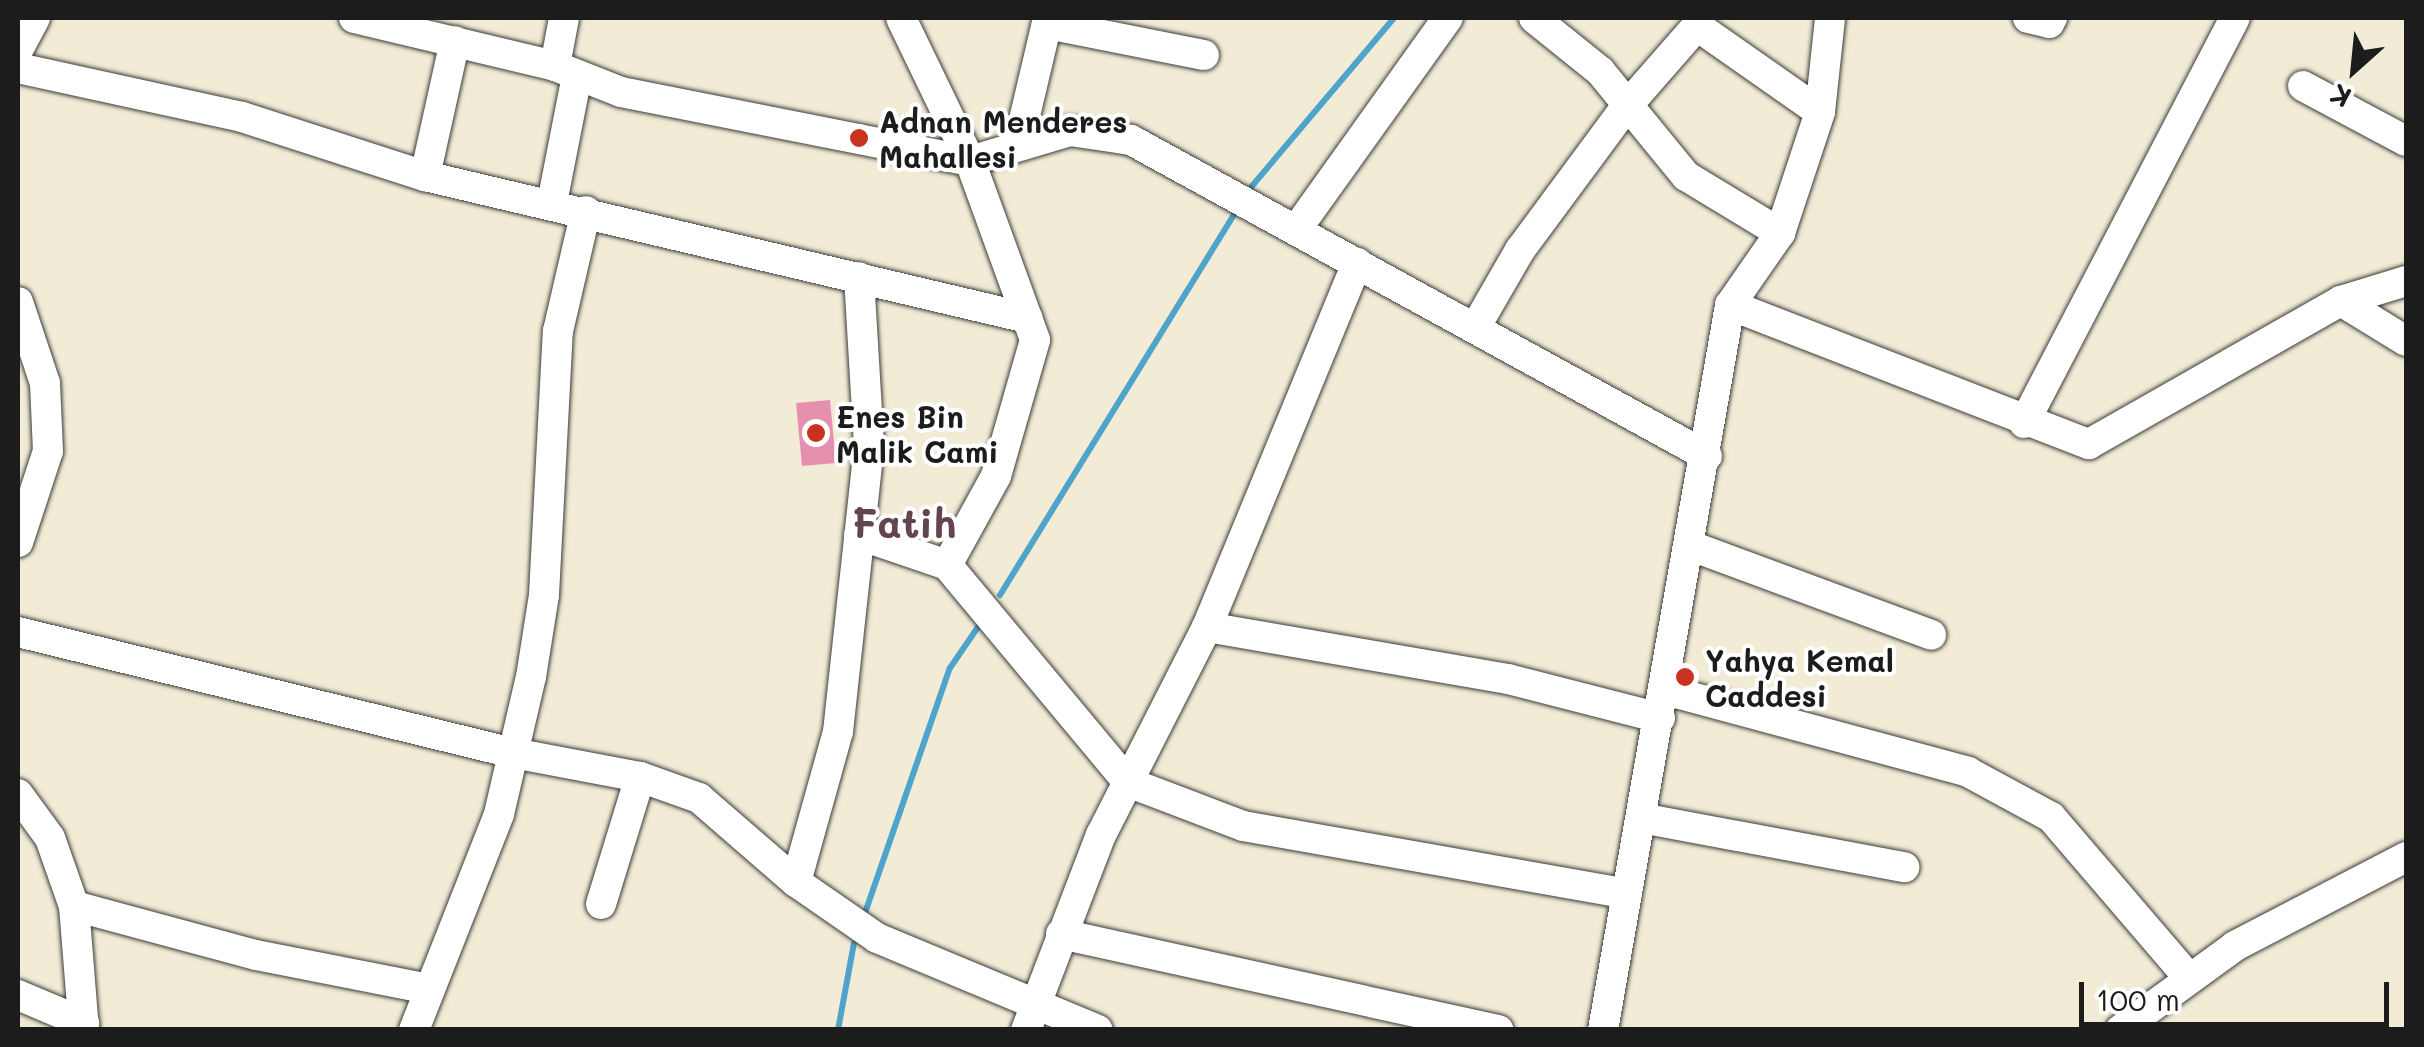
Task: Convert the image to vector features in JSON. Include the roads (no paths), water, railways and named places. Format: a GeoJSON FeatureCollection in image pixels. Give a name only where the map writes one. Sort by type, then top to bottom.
{"type":"FeatureCollection","features":[{"type":"Feature","properties":{"kind":"street"},"geometry":{"type":"LineString","coordinates":[[18,50],[35,18]]}},
{"type":"Feature","properties":{"kind":"street"},"geometry":{"type":"LineString","coordinates":[[354,18],[566,70],[621,92],[970,161],[1020,141],[1070,131],[1131,140],[1707,456]]}},
{"type":"Feature","properties":{"kind":"street"},"geometry":{"type":"LineString","coordinates":[[552,203],[566,70],[564,18]]}},
{"type":"Feature","properties":{"kind":"street"},"geometry":{"type":"LineString","coordinates":[[1296,230],[1448,18]]}},
{"type":"Feature","properties":{"kind":"street"},"geometry":{"type":"LineString","coordinates":[[1534,18],[1600,71],[1686,176],[1780,234]]}},
{"type":"Feature","properties":{"kind":"street"},"geometry":{"type":"LineString","coordinates":[[1602,1030],[1707,456],[1730,305],[1780,234],[1820,112],[1830,18]]}},
{"type":"Feature","properties":{"kind":"street"},"geometry":{"type":"LineString","coordinates":[[2028,18],[2049,23],[2052,18]]}},
{"type":"Feature","properties":{"kind":"street"},"geometry":{"type":"LineString","coordinates":[[2024,422],[2234,18]]}},
{"type":"Feature","properties":{"kind":"street"},"geometry":{"type":"LineString","coordinates":[[895,19],[940,90],[1035,340],[996,476],[947,565]]}},
{"type":"Feature","properties":{"kind":"street"},"geometry":{"type":"LineString","coordinates":[[1020,141],[1048,21],[1204,55]]}},
{"type":"Feature","properties":{"kind":"street"},"geometry":{"type":"LineString","coordinates":[[1475,328],[1520,250],[1626,107],[1697,26],[1820,112]]}},
{"type":"Feature","properties":{"kind":"street"},"geometry":{"type":"LineString","coordinates":[[425,176],[455,40]]}},
{"type":"Feature","properties":{"kind":"street"},"geometry":{"type":"LineString","coordinates":[[18,68],[242,117],[425,176],[1028,318]]}},
{"type":"Feature","properties":{"kind":"street"},"geometry":{"type":"LineString","coordinates":[[2303,86],[2406,141]]}},
{"type":"Feature","properties":{"kind":"street"},"geometry":{"type":"LineString","coordinates":[[414,1030],[499,814],[514,753],[544,596],[558,331],[586,211]]}},
{"type":"Feature","properties":{"kind":"street"},"geometry":{"type":"LineString","coordinates":[[1030,1016],[1061,934],[1128,782],[1207,627],[1357,263]]}},
{"type":"Feature","properties":{"kind":"street"},"geometry":{"type":"LineString","coordinates":[[796,882],[838,732],[869,445],[859,278]]}},
{"type":"Feature","properties":{"kind":"street"},"geometry":{"type":"LineString","coordinates":[[1730,305],[2089,444],[2128,428],[2221,364],[2341,301],[2406,281]]}},
{"type":"Feature","properties":{"kind":"street"},"geometry":{"type":"LineString","coordinates":[[2341,301],[2406,341]]}},
{"type":"Feature","properties":{"kind":"street"},"geometry":{"type":"LineString","coordinates":[[18,302],[45,383],[48,451],[18,542]]}},
{"type":"Feature","properties":{"kind":"street"},"geometry":{"type":"LineString","coordinates":[[859,534],[947,565],[1128,782],[1243,826],[1628,894]]}},
{"type":"Feature","properties":{"kind":"street"},"geometry":{"type":"LineString","coordinates":[[1691,546],[1931,635]]}},
{"type":"Feature","properties":{"kind":"street"},"geometry":{"type":"LineString","coordinates":[[1207,627],[1662,704],[1968,772],[2034,808],[2105,876],[2190,979]]}},
{"type":"Feature","properties":{"kind":"street"},"geometry":{"type":"LineString","coordinates":[[18,632],[514,753],[640,778],[698,798],[796,882],[877,938],[1030,1016],[1098,1030]]}},
{"type":"Feature","properties":{"kind":"street"},"geometry":{"type":"LineString","coordinates":[[601,904],[640,778]]}},
{"type":"Feature","properties":{"kind":"street"},"geometry":{"type":"LineString","coordinates":[[18,794],[50,838],[74,906],[84,1026],[18,995]]}},
{"type":"Feature","properties":{"kind":"street"},"geometry":{"type":"LineString","coordinates":[[1641,818],[1904,867]]}},
{"type":"Feature","properties":{"kind":"street"},"geometry":{"type":"LineString","coordinates":[[2120,1030],[2235,946],[2406,857]]}},
{"type":"Feature","properties":{"kind":"street"},"geometry":{"type":"LineString","coordinates":[[74,906],[256,955],[430,990]]}},
{"type":"Feature","properties":{"kind":"street"},"geometry":{"type":"LineString","coordinates":[[1061,934],[1500,1030]]}},
{"type":"Feature","properties":{"kind":"waterway"},"geometry":{"type":"LineString","coordinates":[[1252,186],[1394,18]]}},
{"type":"Feature","properties":{"kind":"waterway"},"geometry":{"type":"LineString","coordinates":[[1000,595],[1234,214]]}},
{"type":"Feature","properties":{"kind":"waterway"},"geometry":{"type":"LineString","coordinates":[[866,910],[950,668],[980,624]]}},
{"type":"Feature","properties":{"kind":"waterway"},"geometry":{"type":"LineString","coordinates":[[838,1030],[854,943]]}},
{"type":"Feature","properties":{"kind":"place","name":"Adnan Menderes Mahallesi"},"geometry":{"type":"Point","coordinates":[859,138]}},
{"type":"Feature","properties":{"kind":"place","name":"Enes Bin Malik Cami"},"geometry":{"type":"Point","coordinates":[816,433]}},
{"type":"Feature","properties":{"kind":"place","name":"Yahya Kemal Caddesi"},"geometry":{"type":"Point","coordinates":[1685,677]}},
{"type":"Feature","properties":{"kind":"district","name":"Fatih"},"geometry":{"type":"Point","coordinates":[904,522]}}]}
